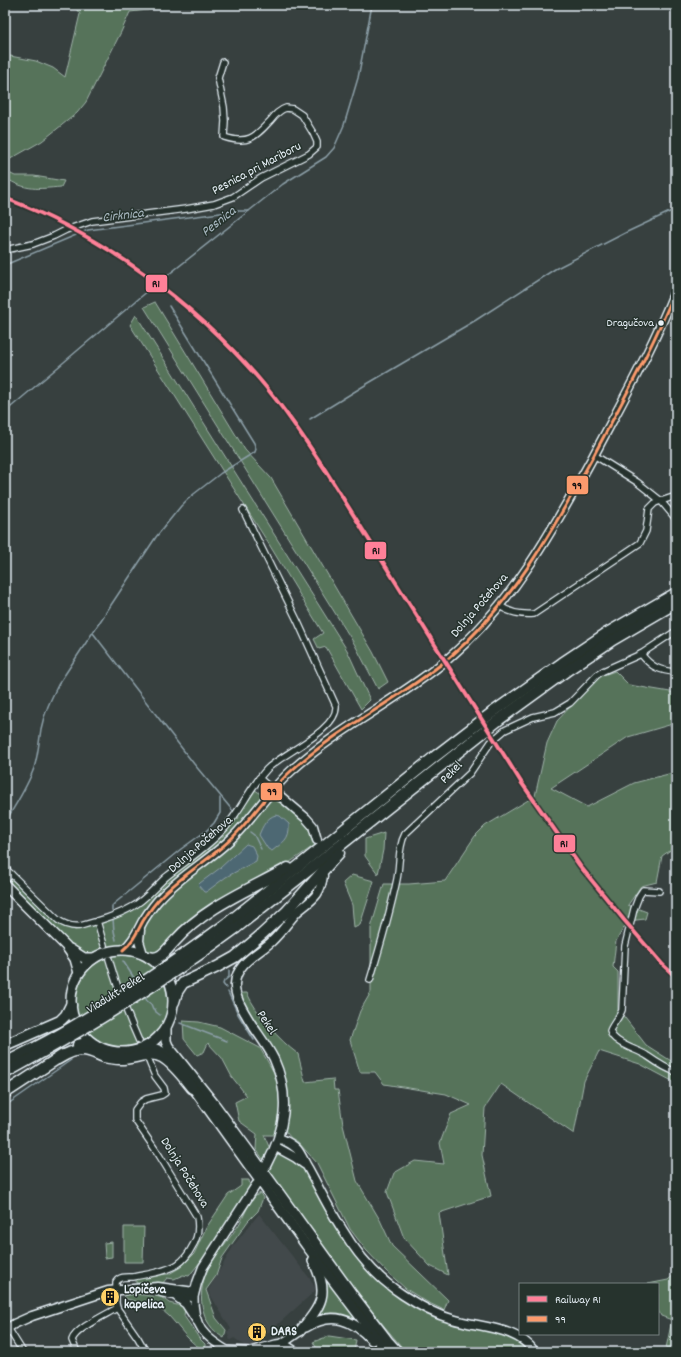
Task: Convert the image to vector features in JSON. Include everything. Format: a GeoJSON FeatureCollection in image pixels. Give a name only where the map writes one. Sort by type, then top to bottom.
{"type":"FeatureCollection","features":[{"type":"Feature","properties":{"kind":"highway"},"geometry":{"type":"LineString","coordinates":[[233,925],[320,843],[433,758],[550,672],[607,633],[676,593]]}},
{"type":"Feature","properties":{"kind":"highway"},"geometry":{"type":"LineString","coordinates":[[233,925],[363,828],[459,750],[569,669],[676,603]]}},
{"type":"Feature","properties":{"kind":"highway"},"geometry":{"type":"LineString","coordinates":[[174,1002],[177,992],[183,983],[235,957],[286,912],[337,854],[357,839],[363,828]]}},
{"type":"Feature","properties":{"kind":"highway"},"geometry":{"type":"LineString","coordinates":[[146,956],[153,959],[160,958],[186,929],[206,914],[233,897],[292,867],[320,843]]}},
{"type":"Feature","properties":{"kind":"highway","name":"Viadukt Pekel"},"geometry":{"type":"LineString","coordinates":[[5,1063],[61,1033],[124,995],[233,925]]}},
{"type":"Feature","properties":{"kind":"highway","name":"Viadukt Pekel"},"geometry":{"type":"LineString","coordinates":[[5,1073],[66,1040],[128,1003],[177,971],[233,925]]}},
{"type":"Feature","properties":{"kind":"highway"},"geometry":{"type":"LineString","coordinates":[[5,1045],[60,1020],[66,1015],[71,1005]]}},
{"type":"Feature","properties":{"kind":"highway"},"geometry":{"type":"LineString","coordinates":[[5,1093],[79,1044],[87,1043],[95,1045]]}},
{"type":"Feature","properties":{"kind":"highway"},"geometry":{"type":"LineString","coordinates":[[58,1059],[74,1051],[81,1050],[90,1051],[103,1057],[114,1059],[132,1059],[148,1054],[157,1055],[170,1064],[192,1088]]}},
{"type":"Feature","properties":{"kind":"main road","name":"Dolnja Počehova"},"geometry":{"type":"LineString","coordinates":[[123,950],[132,942],[140,927],[162,896],[222,847],[291,771],[329,740],[416,684],[448,659],[477,632],[500,606],[529,568],[594,455],[672,308],[676,289]]}},
{"type":"Feature","properties":{"kind":"main road"},"geometry":{"type":"LineString","coordinates":[[273,790],[306,818],[312,826],[320,843]]}},
{"type":"Feature","properties":{"kind":"main road","name":"Pekel"},"geometry":{"type":"LineString","coordinates":[[266,1166],[279,1138],[283,1117],[283,1088],[279,1073],[267,1046],[242,1007],[234,984],[240,968],[272,941],[297,913],[317,895],[321,888],[323,876]]}},
{"type":"Feature","properties":{"kind":"main road"},"geometry":{"type":"LineString","coordinates":[[5,885],[66,946],[75,959],[79,974]]}},
{"type":"Feature","properties":{"kind":"main road"},"geometry":{"type":"LineString","coordinates":[[140,927],[139,941],[146,956]]}},
{"type":"Feature","properties":{"kind":"main road"},"geometry":{"type":"LineString","coordinates":[[66,946],[84,958],[94,958]]}},
{"type":"Feature","properties":{"kind":"main road"},"geometry":{"type":"LineString","coordinates":[[123,950],[146,956],[162,968],[173,992],[174,1002],[172,1014],[166,1027],[156,1040],[141,1044],[133,1051],[122,1052],[111,1051],[95,1045],[88,1039],[77,1025],[71,1005],[73,985],[87,964],[94,958],[106,952],[123,950]]}},
{"type":"Feature","properties":{"kind":"main road"},"geometry":{"type":"LineString","coordinates":[[166,1027],[166,1041],[168,1046],[215,1105],[352,1294],[398,1352]]}},
{"type":"Feature","properties":{"kind":"main road"},"geometry":{"type":"LineString","coordinates":[[141,1044],[164,1052],[180,1070],[306,1245],[386,1350]]}},
{"type":"Feature","properties":{"kind":"main road"},"geometry":{"type":"LineString","coordinates":[[279,1138],[297,1150],[342,1229],[366,1262],[389,1285],[424,1308],[438,1314],[515,1335],[524,1340],[534,1352]]}},
{"type":"Feature","properties":{"kind":"main road"},"geometry":{"type":"LineString","coordinates":[[276,1147],[296,1158],[308,1168]]}},
{"type":"Feature","properties":{"kind":"main road"},"geometry":{"type":"LineString","coordinates":[[141,1288],[186,1298],[194,1294],[203,1268],[256,1185]]}},
{"type":"Feature","properties":{"kind":"main road"},"geometry":{"type":"LineString","coordinates":[[300,1331],[316,1312],[322,1290],[320,1276],[306,1245]]}},
{"type":"Feature","properties":{"kind":"main road"},"geometry":{"type":"LineString","coordinates":[[6,1329],[21,1321],[96,1294],[116,1294],[141,1288],[158,1287],[194,1294]]}},
{"type":"Feature","properties":{"kind":"main road"},"geometry":{"type":"LineString","coordinates":[[172,1295],[179,1298],[186,1304],[197,1322]]}},
{"type":"Feature","properties":{"kind":"main road"},"geometry":{"type":"LineString","coordinates":[[283,1343],[300,1331],[321,1320],[340,1318],[359,1328],[375,1343],[386,1350]]}},
{"type":"Feature","properties":{"kind":"street","name":"Pesnica pri Mariboru"},"geometry":{"type":"LineString","coordinates":[[5,250],[33,244],[92,221],[186,209],[222,202],[233,197],[267,174],[309,154],[317,147],[317,142],[313,133],[302,115],[293,109],[286,108],[276,114],[252,139],[239,140],[224,137],[225,121],[218,78],[223,62]]}},
{"type":"Feature","properties":{"kind":"street"},"geometry":{"type":"LineString","coordinates":[[594,455],[637,482],[661,501],[676,519]]}},
{"type":"Feature","properties":{"kind":"street"},"geometry":{"type":"LineString","coordinates":[[500,606],[515,613],[526,615],[534,614],[640,543],[644,538],[646,531],[649,509],[654,503],[676,496]]}},
{"type":"Feature","properties":{"kind":"street"},"geometry":{"type":"LineString","coordinates":[[5,868],[62,923],[74,926],[97,921],[133,906],[165,878],[204,848],[224,829],[234,817],[259,778],[269,768],[324,729],[330,723],[336,713],[336,706],[298,622],[243,510]]}},
{"type":"Feature","properties":{"kind":"street","name":"Pekel"},"geometry":{"type":"LineString","coordinates":[[370,980],[393,899],[402,847],[401,841],[405,834],[470,773],[491,742],[505,730],[533,717],[555,712],[570,703],[597,675],[641,654],[676,631]]}},
{"type":"Feature","properties":{"kind":"street"},"geometry":{"type":"LineString","coordinates":[[641,654],[648,664],[663,670],[676,672]]}},
{"type":"Feature","properties":{"kind":"street"},"geometry":{"type":"LineString","coordinates":[[259,778],[273,790]]}},
{"type":"Feature","properties":{"kind":"street"},"geometry":{"type":"LineString","coordinates":[[5,881],[11,874]]}},
{"type":"Feature","properties":{"kind":"street"},"geometry":{"type":"LineString","coordinates":[[659,891],[643,890],[638,896],[624,946],[622,1010],[620,1017],[611,1028],[610,1032],[613,1037],[623,1044],[646,1055],[660,1065],[676,1072]]}},
{"type":"Feature","properties":{"kind":"street"},"geometry":{"type":"LineString","coordinates":[[97,921],[104,945]]}},
{"type":"Feature","properties":{"kind":"street"},"geometry":{"type":"LineString","coordinates":[[109,959],[119,991],[141,1044]]}},
{"type":"Feature","properties":{"kind":"street","name":"Dolnja Počehova"},"geometry":{"type":"LineString","coordinates":[[116,1294],[116,1282],[121,1278],[152,1273],[178,1264],[186,1256],[194,1244],[198,1230],[197,1217],[159,1155],[135,1120],[136,1110],[141,1102],[165,1093],[164,1088],[155,1076],[148,1060]]}},
{"type":"Feature","properties":{"kind":"street"},"geometry":{"type":"LineString","coordinates":[[116,1294],[117,1308],[146,1352]]}},
{"type":"Feature","properties":{"kind":"street"},"geometry":{"type":"LineString","coordinates":[[194,1294],[197,1322],[202,1331],[211,1340],[228,1351],[250,1351],[283,1343],[297,1352]]}},
{"type":"Feature","properties":{"kind":"street"},"geometry":{"type":"LineString","coordinates":[[75,1349],[72,1340],[79,1331],[117,1308]]}},
{"type":"Feature","properties":{"kind":"street"},"geometry":{"type":"LineString","coordinates":[[6,1329],[23,1352]]}},
{"type":"Feature","properties":{"kind":"street"},"geometry":{"type":"LineString","coordinates":[[268,1352],[283,1343]]}},
{"type":"Feature","properties":{"kind":"street"},"geometry":{"type":"LineString","coordinates":[[283,1343],[285,1352]]}},
{"type":"Feature","properties":{"kind":"shaded area"},"geometry":{"type":"Polygon","coordinates":[[[259,1214],[311,1280],[316,1290],[257,1343],[248,1348],[234,1338],[230,1340],[227,1332],[231,1329],[208,1291],[234,1245],[259,1214]]]}},
{"type":"Feature","properties":{"kind":"green space"},"geometry":{"type":"Polygon","coordinates":[[[73,5],[159,5],[148,10],[130,12],[86,102],[77,113],[42,141],[5,162],[5,55],[36,61],[53,68],[65,77],[80,14],[73,5]]]}},
{"type":"Feature","properties":{"kind":"green space"},"geometry":{"type":"Polygon","coordinates":[[[5,171],[15,176],[34,176],[64,181],[61,187],[26,187],[5,178],[5,171]]]}},
{"type":"Feature","properties":{"kind":"green space"},"geometry":{"type":"Polygon","coordinates":[[[155,302],[245,450],[271,478],[373,652],[388,682],[378,689],[355,645],[144,307],[155,302]]]}},
{"type":"Feature","properties":{"kind":"green space"},"geometry":{"type":"Polygon","coordinates":[[[136,315],[347,650],[370,700],[361,709],[326,647],[319,649],[314,639],[323,633],[267,541],[130,325],[136,315]]]}},
{"type":"Feature","properties":{"kind":"green space"},"geometry":{"type":"Polygon","coordinates":[[[615,671],[629,685],[676,693],[676,723],[628,737],[551,788],[587,807],[634,783],[676,772],[676,846],[662,856],[657,882],[641,886],[628,905],[647,912],[645,919],[628,921],[616,941],[613,967],[618,972],[618,1009],[646,1045],[676,1064],[676,1083],[640,1064],[599,1051],[584,1081],[574,1134],[501,1084],[485,1108],[482,1155],[491,1196],[439,1213],[448,1275],[430,1266],[404,1238],[387,1192],[394,1173],[415,1161],[444,1164],[440,1143],[451,1114],[471,1105],[446,1094],[384,1084],[375,1072],[360,1072],[350,1040],[360,1011],[371,992],[371,928],[384,884],[409,884],[445,881],[475,836],[485,826],[535,796],[547,743],[557,721],[598,677],[615,671]]]}},
{"type":"Feature","properties":{"kind":"green space"},"geometry":{"type":"Polygon","coordinates":[[[255,790],[263,795],[234,830],[161,901],[125,944],[107,947],[100,925],[102,922],[129,912],[144,903],[172,876],[210,846],[236,818],[238,819],[238,816],[255,790]]]}},
{"type":"Feature","properties":{"kind":"green space"},"geometry":{"type":"Polygon","coordinates":[[[271,799],[286,807],[306,823],[313,836],[315,845],[157,953],[148,951],[143,946],[142,940],[144,932],[151,916],[160,903],[256,817],[271,799]]]}},
{"type":"Feature","properties":{"kind":"green space"},"geometry":{"type":"Polygon","coordinates":[[[384,833],[383,850],[378,874],[365,856],[365,839],[384,833]]]}},
{"type":"Feature","properties":{"kind":"green space"},"geometry":{"type":"Polygon","coordinates":[[[352,875],[374,881],[360,925],[354,928],[352,905],[343,883],[352,875]]]}},
{"type":"Feature","properties":{"kind":"green space"},"geometry":{"type":"Polygon","coordinates":[[[9,880],[14,880],[63,926],[75,930],[95,925],[103,948],[95,952],[85,953],[74,948],[8,882],[9,880]]]}},
{"type":"Feature","properties":{"kind":"green space"},"geometry":{"type":"Polygon","coordinates":[[[118,955],[135,957],[149,965],[160,976],[166,990],[168,1005],[165,1020],[156,1033],[142,1043],[110,960],[110,956],[118,955]]]}},
{"type":"Feature","properties":{"kind":"green space"},"geometry":{"type":"Polygon","coordinates":[[[106,958],[138,1044],[118,1047],[102,1043],[88,1033],[80,1019],[76,1003],[79,986],[88,970],[106,958]]]}},
{"type":"Feature","properties":{"kind":"green space"},"geometry":{"type":"Polygon","coordinates":[[[247,993],[257,1010],[276,1034],[298,1054],[305,1082],[333,1079],[334,1090],[338,1090],[343,1125],[357,1181],[380,1220],[392,1246],[448,1300],[444,1310],[427,1302],[406,1289],[366,1250],[350,1229],[317,1163],[298,1142],[291,1138],[286,1132],[287,1093],[283,1075],[254,1019],[240,996],[240,994],[247,993]]]}},
{"type":"Feature","properties":{"kind":"green space"},"geometry":{"type":"Polygon","coordinates":[[[183,1021],[199,1022],[220,1027],[260,1048],[277,1078],[280,1108],[274,1135],[264,1135],[270,1149],[263,1159],[256,1149],[257,1134],[239,1121],[235,1102],[247,1096],[232,1077],[222,1058],[208,1043],[204,1052],[197,1055],[184,1039],[183,1021]]]}},
{"type":"Feature","properties":{"kind":"green space"},"geometry":{"type":"Polygon","coordinates":[[[279,1153],[302,1166],[345,1240],[418,1309],[439,1319],[510,1336],[520,1342],[530,1352],[406,1352],[363,1301],[275,1182],[268,1170],[279,1153]]]}},
{"type":"Feature","properties":{"kind":"green space"},"geometry":{"type":"Polygon","coordinates":[[[241,1180],[249,1180],[250,1186],[208,1252],[189,1276],[183,1275],[174,1279],[167,1278],[162,1284],[136,1283],[136,1278],[169,1274],[181,1267],[194,1254],[206,1228],[228,1195],[241,1186],[241,1180]]]}},
{"type":"Feature","properties":{"kind":"green space"},"geometry":{"type":"Polygon","coordinates":[[[260,1193],[263,1198],[258,1211],[248,1221],[222,1258],[216,1276],[206,1290],[216,1318],[226,1330],[224,1338],[209,1324],[205,1316],[201,1296],[202,1286],[212,1262],[238,1226],[252,1200],[260,1193]]]}},
{"type":"Feature","properties":{"kind":"green space"},"geometry":{"type":"Polygon","coordinates":[[[124,1227],[144,1227],[143,1262],[124,1262],[124,1227]]]}},
{"type":"Feature","properties":{"kind":"green space"},"geometry":{"type":"Polygon","coordinates":[[[112,1242],[112,1257],[105,1258],[104,1243],[112,1242]]]}},
{"type":"Feature","properties":{"kind":"green space"},"geometry":{"type":"Polygon","coordinates":[[[676,1273],[676,1348],[666,1348],[672,1320],[661,1316],[659,1312],[659,1283],[653,1283],[668,1280],[676,1273]]]}},
{"type":"Feature","properties":{"kind":"green space"},"geometry":{"type":"Polygon","coordinates":[[[323,1274],[360,1325],[313,1321],[323,1274]]]}},
{"type":"Feature","properties":{"kind":"green space"},"geometry":{"type":"Polygon","coordinates":[[[133,1294],[161,1297],[169,1303],[185,1307],[184,1316],[205,1344],[205,1351],[194,1344],[165,1312],[149,1305],[127,1299],[124,1296],[133,1294]]]}},
{"type":"Feature","properties":{"kind":"green space"},"geometry":{"type":"Polygon","coordinates":[[[329,1336],[356,1340],[354,1352],[319,1352],[313,1342],[329,1336]]]}},
{"type":"Feature","properties":{"kind":"water"},"geometry":{"type":"Polygon","coordinates":[[[276,815],[280,816],[289,824],[289,829],[285,840],[272,851],[268,849],[259,835],[267,820],[276,815]]]}},
{"type":"Feature","properties":{"kind":"water"},"geometry":{"type":"Polygon","coordinates":[[[246,844],[252,846],[257,856],[256,861],[226,877],[204,892],[198,885],[220,868],[246,844]]]}},
{"type":"Feature","properties":{"kind":"waterway","name":"Pesnica"},"geometry":{"type":"LineString","coordinates":[[5,412],[149,290],[283,184],[326,157],[334,148],[344,125],[358,78],[372,5]]}},
{"type":"Feature","properties":{"kind":"waterway"},"geometry":{"type":"LineString","coordinates":[[310,419],[476,320],[555,269],[676,209]]}},
{"type":"Feature","properties":{"kind":"waterway","name":"Cirknica"},"geometry":{"type":"LineString","coordinates":[[5,265],[88,230],[236,211],[249,211]]}},
{"type":"Feature","properties":{"kind":"waterway","name":"Pesnica"},"geometry":{"type":"LineString","coordinates":[[156,285],[159,289]]}},
{"type":"Feature","properties":{"kind":"waterway"},"geometry":{"type":"LineString","coordinates":[[5,823],[34,768],[44,717],[58,685],[156,537],[190,497],[221,473],[255,452],[256,449],[254,443],[169,306]]}},
{"type":"Feature","properties":{"kind":"waterway"},"geometry":{"type":"LineString","coordinates":[[93,633],[194,764],[233,811]]}},
{"type":"Feature","properties":{"kind":"waterway"},"geometry":{"type":"LineString","coordinates":[[112,911],[112,906],[115,903],[214,823],[220,813],[220,798]]}},
{"type":"Feature","properties":{"kind":"waterway"},"geometry":{"type":"LineString","coordinates":[[250,832],[254,835],[261,849]]}},
{"type":"Feature","properties":{"kind":"waterway"},"geometry":{"type":"LineString","coordinates":[[113,919],[116,940]]}},
{"type":"Feature","properties":{"kind":"waterway"},"geometry":{"type":"LineString","coordinates":[[123,961],[136,981]]}},
{"type":"Feature","properties":{"kind":"waterway"},"geometry":{"type":"LineString","coordinates":[[226,988],[223,984],[229,977],[229,970]]}},
{"type":"Feature","properties":{"kind":"waterway"},"geometry":{"type":"LineString","coordinates":[[228,992],[238,1014],[254,1040]]}},
{"type":"Feature","properties":{"kind":"waterway"},"geometry":{"type":"LineString","coordinates":[[145,997],[153,1009],[155,1009],[160,1015]]}},
{"type":"Feature","properties":{"kind":"waterway"},"geometry":{"type":"LineString","coordinates":[[180,1023],[227,1041]]}},
{"type":"Feature","properties":{"kind":"waterway"},"geometry":{"type":"LineString","coordinates":[[5,1106],[71,1060]]}},
{"type":"Feature","properties":{"kind":"tunnel"},"geometry":{"type":"LineString","coordinates":[[104,945],[109,959]]}},
{"type":"Feature","properties":{"kind":"rail line","name":"R1"},"geometry":{"type":"LineString","coordinates":[[5,198],[41,213],[76,231],[111,251],[143,273],[175,297],[205,323],[260,380],[286,412],[324,468],[521,782],[580,866],[624,920],[663,965],[676,977]]}},
{"type":"Feature","properties":{"kind":"transit line","name":"99"},"geometry":{"type":"LineString","coordinates":[[123,950],[132,940],[145,918],[159,899],[170,888],[233,837],[291,771],[329,741],[430,673],[449,658],[493,613],[530,563],[579,482],[658,332],[676,289]]}},
{"type":"Feature","properties":{"kind":"place","name":"Dragučova"},"geometry":{"type":"Point","coordinates":[661,323]}},
{"type":"Feature","properties":{"kind":"place","name":"Lopičeva kapelica"},"geometry":{"type":"Point","coordinates":[110,1297]}},
{"type":"Feature","properties":{"kind":"place","name":"DARS"},"geometry":{"type":"Point","coordinates":[257,1332]}}]}
